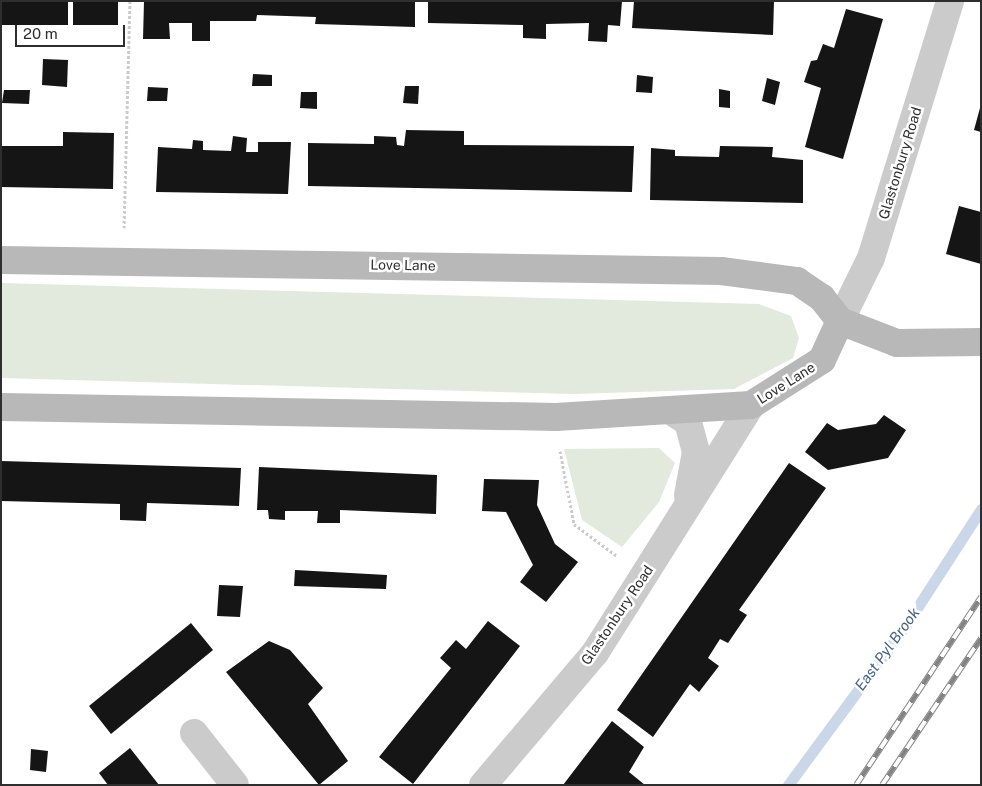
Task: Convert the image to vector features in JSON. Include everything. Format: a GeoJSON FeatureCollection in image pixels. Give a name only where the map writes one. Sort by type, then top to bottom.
{"type":"FeatureCollection","features":[{"type":"Feature","properties":{"kind":"street","name":"Glastonbury Road"},"geometry":{"type":"LineString","coordinates":[[840,321],[871,258],[950,1]]}},
{"type":"Feature","properties":{"kind":"street","name":"Love Lane"},"geometry":{"type":"LineString","coordinates":[[1,260],[721,271],[797,281],[822,298],[840,321],[822,360],[751,405],[674,413],[556,417],[1,406]]}},
{"type":"Feature","properties":{"kind":"street"},"geometry":{"type":"LineString","coordinates":[[840,321],[897,343],[981,342]]}},
{"type":"Feature","properties":{"kind":"street","name":"Glastonbury Road"},"geometry":{"type":"LineString","coordinates":[[483,785],[595,653],[751,405]]}},
{"type":"Feature","properties":{"kind":"street","name":"Glastonbury Road"},"geometry":{"type":"LineString","coordinates":[[674,413],[688,422],[696,452],[686,509]]}},
{"type":"Feature","properties":{"kind":"street"},"geometry":{"type":"LineString","coordinates":[[194,733],[235,785]]}},
{"type":"Feature","properties":{"kind":"path"},"geometry":{"type":"LineString","coordinates":[[124,263],[130,1]]}},
{"type":"Feature","properties":{"kind":"path"},"geometry":{"type":"LineString","coordinates":[[556,417],[574,524],[643,576]]}},
{"type":"Feature","properties":{"kind":"shaded area"},"geometry":{"type":"Polygon","coordinates":[[[1,283],[759,304],[791,316],[799,338],[793,358],[734,389],[573,394],[1,378],[1,283]]]}},
{"type":"Feature","properties":{"kind":"shaded area"},"geometry":{"type":"Polygon","coordinates":[[[659,448],[675,463],[659,502],[622,547],[582,520],[564,449],[659,448]]]}},
{"type":"Feature","properties":{"kind":"building"},"geometry":{"type":"Polygon","coordinates":[[[1,1],[68,1],[68,25],[1,25],[1,1]]]}},
{"type":"Feature","properties":{"kind":"building"},"geometry":{"type":"Polygon","coordinates":[[[73,1],[118,1],[118,25],[73,25],[73,1]]]}},
{"type":"Feature","properties":{"kind":"building"},"geometry":{"type":"Polygon","coordinates":[[[144,1],[415,1],[415,27],[315,24],[316,17],[257,15],[256,21],[210,21],[210,41],[192,41],[192,23],[169,23],[170,39],[143,39],[144,1]]]}},
{"type":"Feature","properties":{"kind":"building"},"geometry":{"type":"Polygon","coordinates":[[[428,1],[622,1],[620,26],[608,25],[607,42],[588,41],[589,23],[546,24],[546,39],[523,38],[523,25],[428,23],[428,1]]]}},
{"type":"Feature","properties":{"kind":"building"},"geometry":{"type":"Polygon","coordinates":[[[634,1],[774,1],[773,35],[632,28],[634,1]]]}},
{"type":"Feature","properties":{"kind":"building"},"geometry":{"type":"Polygon","coordinates":[[[846,9],[883,19],[843,159],[805,147],[821,88],[804,82],[811,61],[817,60],[823,44],[834,48],[846,9]]]}},
{"type":"Feature","properties":{"kind":"building"},"geometry":{"type":"Polygon","coordinates":[[[43,59],[68,60],[67,87],[42,85],[43,59]]]}},
{"type":"Feature","properties":{"kind":"building"},"geometry":{"type":"Polygon","coordinates":[[[253,74],[272,75],[272,86],[252,86],[253,74]]]}},
{"type":"Feature","properties":{"kind":"building"},"geometry":{"type":"Polygon","coordinates":[[[637,75],[653,77],[652,93],[636,92],[637,75]]]}},
{"type":"Feature","properties":{"kind":"building"},"geometry":{"type":"Polygon","coordinates":[[[767,78],[780,82],[775,105],[762,101],[767,78]]]}},
{"type":"Feature","properties":{"kind":"building"},"geometry":{"type":"Polygon","coordinates":[[[405,86],[419,86],[418,104],[403,103],[405,86]]]}},
{"type":"Feature","properties":{"kind":"building"},"geometry":{"type":"Polygon","coordinates":[[[148,87],[168,88],[167,101],[147,101],[148,87]]]}},
{"type":"Feature","properties":{"kind":"building"},"geometry":{"type":"Polygon","coordinates":[[[719,89],[730,91],[730,108],[719,107],[719,89]]]}},
{"type":"Feature","properties":{"kind":"building"},"geometry":{"type":"Polygon","coordinates":[[[4,90],[30,90],[29,104],[2,103],[4,90]]]}},
{"type":"Feature","properties":{"kind":"building"},"geometry":{"type":"Polygon","coordinates":[[[301,92],[317,92],[317,109],[300,108],[301,92]]]}},
{"type":"Feature","properties":{"kind":"building"},"geometry":{"type":"Polygon","coordinates":[[[981,108],[981,132],[974,130],[981,108]]]}},
{"type":"Feature","properties":{"kind":"building"},"geometry":{"type":"Polygon","coordinates":[[[406,130],[464,131],[464,145],[634,146],[632,192],[308,186],[308,143],[374,144],[374,136],[396,137],[397,145],[404,146],[406,130]]]}},
{"type":"Feature","properties":{"kind":"building"},"geometry":{"type":"Polygon","coordinates":[[[63,132],[114,133],[113,189],[1,187],[1,146],[63,146],[63,132]]]}},
{"type":"Feature","properties":{"kind":"building"},"geometry":{"type":"Polygon","coordinates":[[[233,136],[247,138],[246,152],[258,152],[258,142],[291,142],[288,194],[156,192],[158,147],[192,149],[193,140],[203,141],[203,150],[231,151],[233,136]]]}},
{"type":"Feature","properties":{"kind":"building"},"geometry":{"type":"Polygon","coordinates":[[[720,146],[773,147],[772,157],[803,160],[803,203],[650,200],[651,148],[675,150],[675,156],[719,157],[720,146]]]}},
{"type":"Feature","properties":{"kind":"building"},"geometry":{"type":"Polygon","coordinates":[[[959,206],[981,212],[981,264],[946,254],[959,206]]]}},
{"type":"Feature","properties":{"kind":"building"},"geometry":{"type":"Polygon","coordinates":[[[884,415],[906,430],[888,458],[828,470],[805,452],[827,423],[838,430],[876,424],[884,415]]]}},
{"type":"Feature","properties":{"kind":"building"},"geometry":{"type":"Polygon","coordinates":[[[1,461],[241,468],[239,506],[147,503],[146,521],[120,520],[120,504],[1,501],[1,461]]]}},
{"type":"Feature","properties":{"kind":"building"},"geometry":{"type":"Polygon","coordinates":[[[789,463],[826,488],[739,610],[747,615],[728,643],[720,639],[708,658],[719,666],[699,692],[690,684],[653,737],[617,710],[789,463]]]}},
{"type":"Feature","properties":{"kind":"building"},"geometry":{"type":"Polygon","coordinates":[[[259,467],[437,475],[436,514],[340,510],[340,523],[317,523],[318,511],[285,511],[285,520],[269,519],[268,510],[257,510],[259,467]]]}},
{"type":"Feature","properties":{"kind":"building"},"geometry":{"type":"Polygon","coordinates":[[[484,479],[539,480],[537,505],[555,544],[578,562],[546,602],[520,582],[533,565],[506,512],[482,511],[484,479]]]}},
{"type":"Feature","properties":{"kind":"building"},"geometry":{"type":"Polygon","coordinates":[[[295,570],[387,575],[386,589],[294,586],[295,570]]]}},
{"type":"Feature","properties":{"kind":"building"},"geometry":{"type":"Polygon","coordinates":[[[219,585],[243,586],[240,617],[217,616],[219,585]]]}},
{"type":"Feature","properties":{"kind":"building"},"geometry":{"type":"Polygon","coordinates":[[[488,621],[520,646],[413,784],[379,757],[451,668],[440,658],[456,640],[466,649],[488,621]]]}},
{"type":"Feature","properties":{"kind":"building"},"geometry":{"type":"Polygon","coordinates":[[[191,623],[213,650],[111,734],[89,706],[191,623]]]}},
{"type":"Feature","properties":{"kind":"building"},"geometry":{"type":"Polygon","coordinates":[[[269,641],[290,650],[323,688],[308,704],[348,761],[319,785],[226,672],[269,641]]]}},
{"type":"Feature","properties":{"kind":"building"},"geometry":{"type":"Polygon","coordinates":[[[612,721],[644,747],[629,772],[645,785],[563,785],[612,721]]]}},
{"type":"Feature","properties":{"kind":"building"},"geometry":{"type":"Polygon","coordinates":[[[130,748],[159,785],[108,785],[99,773],[130,748]]]}},
{"type":"Feature","properties":{"kind":"building"},"geometry":{"type":"Polygon","coordinates":[[[31,749],[48,751],[46,772],[30,770],[31,749]]]}},
{"type":"Feature","properties":{"kind":"waterway","name":"East Pyl Brook"},"geometry":{"type":"LineString","coordinates":[[788,785],[906,625],[981,509]]}},
{"type":"Feature","properties":{"kind":"railway"},"geometry":{"type":"LineString","coordinates":[[856,785],[981,597]]}},
{"type":"Feature","properties":{"kind":"railway"},"geometry":{"type":"LineString","coordinates":[[882,785],[981,638]]}}]}
